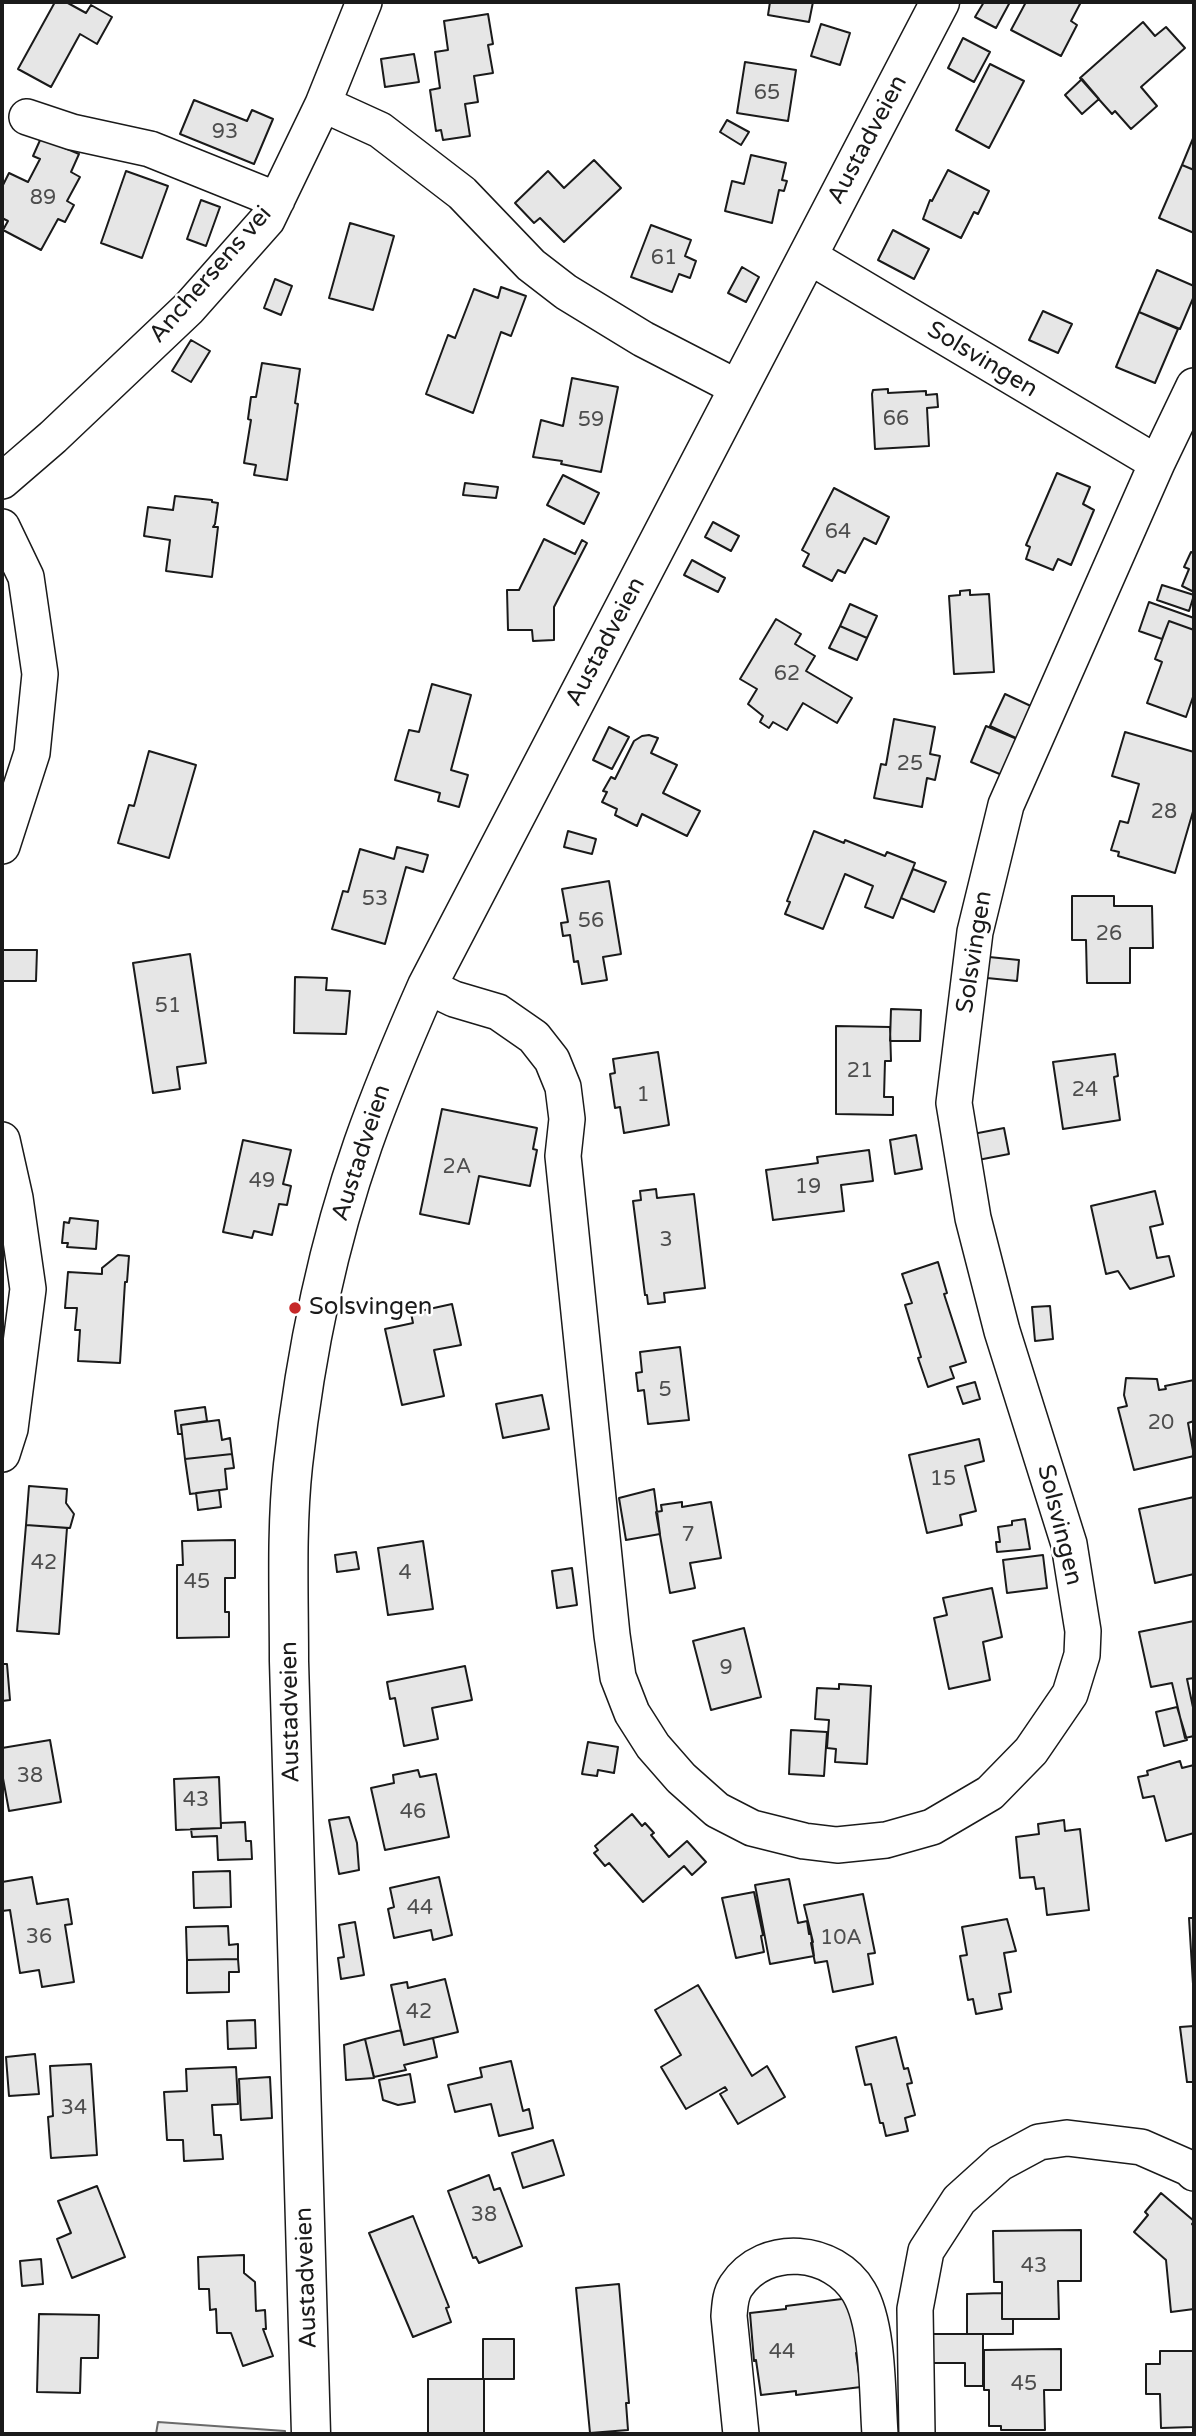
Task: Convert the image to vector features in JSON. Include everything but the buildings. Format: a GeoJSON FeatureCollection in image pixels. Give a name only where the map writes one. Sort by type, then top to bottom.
{"type":"FeatureCollection","features":[{"type":"Feature","properties":{"kind":"main road","name":"Austadveien"},"geometry":{"type":"LineString","coordinates":[[311,2434],[288,1541],[302,1390],[314,1322],[340,1217],[381,1094],[426,986],[807,255],[929,6]]}},
{"type":"Feature","properties":{"kind":"street","name":"Anchersens vei"},"geometry":{"type":"LineString","coordinates":[[2,481],[53,437],[189,308],[267,220],[323,104],[364,2]]}},
{"type":"Feature","properties":{"kind":"street"},"geometry":{"type":"LineString","coordinates":[[323,104],[380,130],[462,193],[531,265],[566,292],[643,338],[738,388]]}},
{"type":"Feature","properties":{"kind":"street"},"geometry":{"type":"LineString","coordinates":[[27,117],[72,132],[150,149],[277,200]]}},
{"type":"Feature","properties":{"kind":"street","name":"Solsvingen"},"geometry":{"type":"LineString","coordinates":[[807,255],[1157,463]]}},
{"type":"Feature","properties":{"kind":"street","name":"Solsvingen"},"geometry":{"type":"LineString","coordinates":[[426,986],[454,999],[498,1012],[534,1037],[552,1060],[563,1087],[566,1119],[563,1156],[612,1635],[618,1677],[632,1713],[653,1746],[681,1778],[717,1810],[752,1828],[804,1841],[837,1845],[886,1840],[932,1828],[990,1793],[1031,1751],[1070,1694],[1082,1655],[1083,1631],[1069,1544],[1002,1331],[973,1218],[954,1102],[975,932],[1006,805],[1157,463],[1194,386]]}},
{"type":"Feature","properties":{"kind":"street"},"geometry":{"type":"LineString","coordinates":[[2,527],[26,577],[40,674],[32,753],[2,846]]}},
{"type":"Feature","properties":{"kind":"street"},"geometry":{"type":"LineString","coordinates":[[2,1140],[15,1198],[28,1289],[10,1429],[2,1454]]}},
{"type":"Feature","properties":{"kind":"street"},"geometry":{"type":"LineString","coordinates":[[917,2434],[915,2308],[926,2251],[958,2200],[1000,2163],[1039,2142],[1067,2138],[1142,2147],[1189,2168],[1194,2173]]}},
{"type":"Feature","properties":{"kind":"street"},"geometry":{"type":"LineString","coordinates":[[741,2434],[729,2316],[731,2298],[743,2277],[766,2261],[797,2256],[823,2261],[843,2272],[864,2301],[871,2323],[880,2434]]}},
{"type":"Feature","properties":{"kind":"shaded area"},"geometry":{"type":"Polygon","coordinates":[[[158,2422],[285,2431],[285,2434],[156,2434],[158,2422]]]}},
{"type":"Feature","properties":{"kind":"place","name":"Solsvingen"},"geometry":{"type":"Point","coordinates":[295,1308]}}]}
